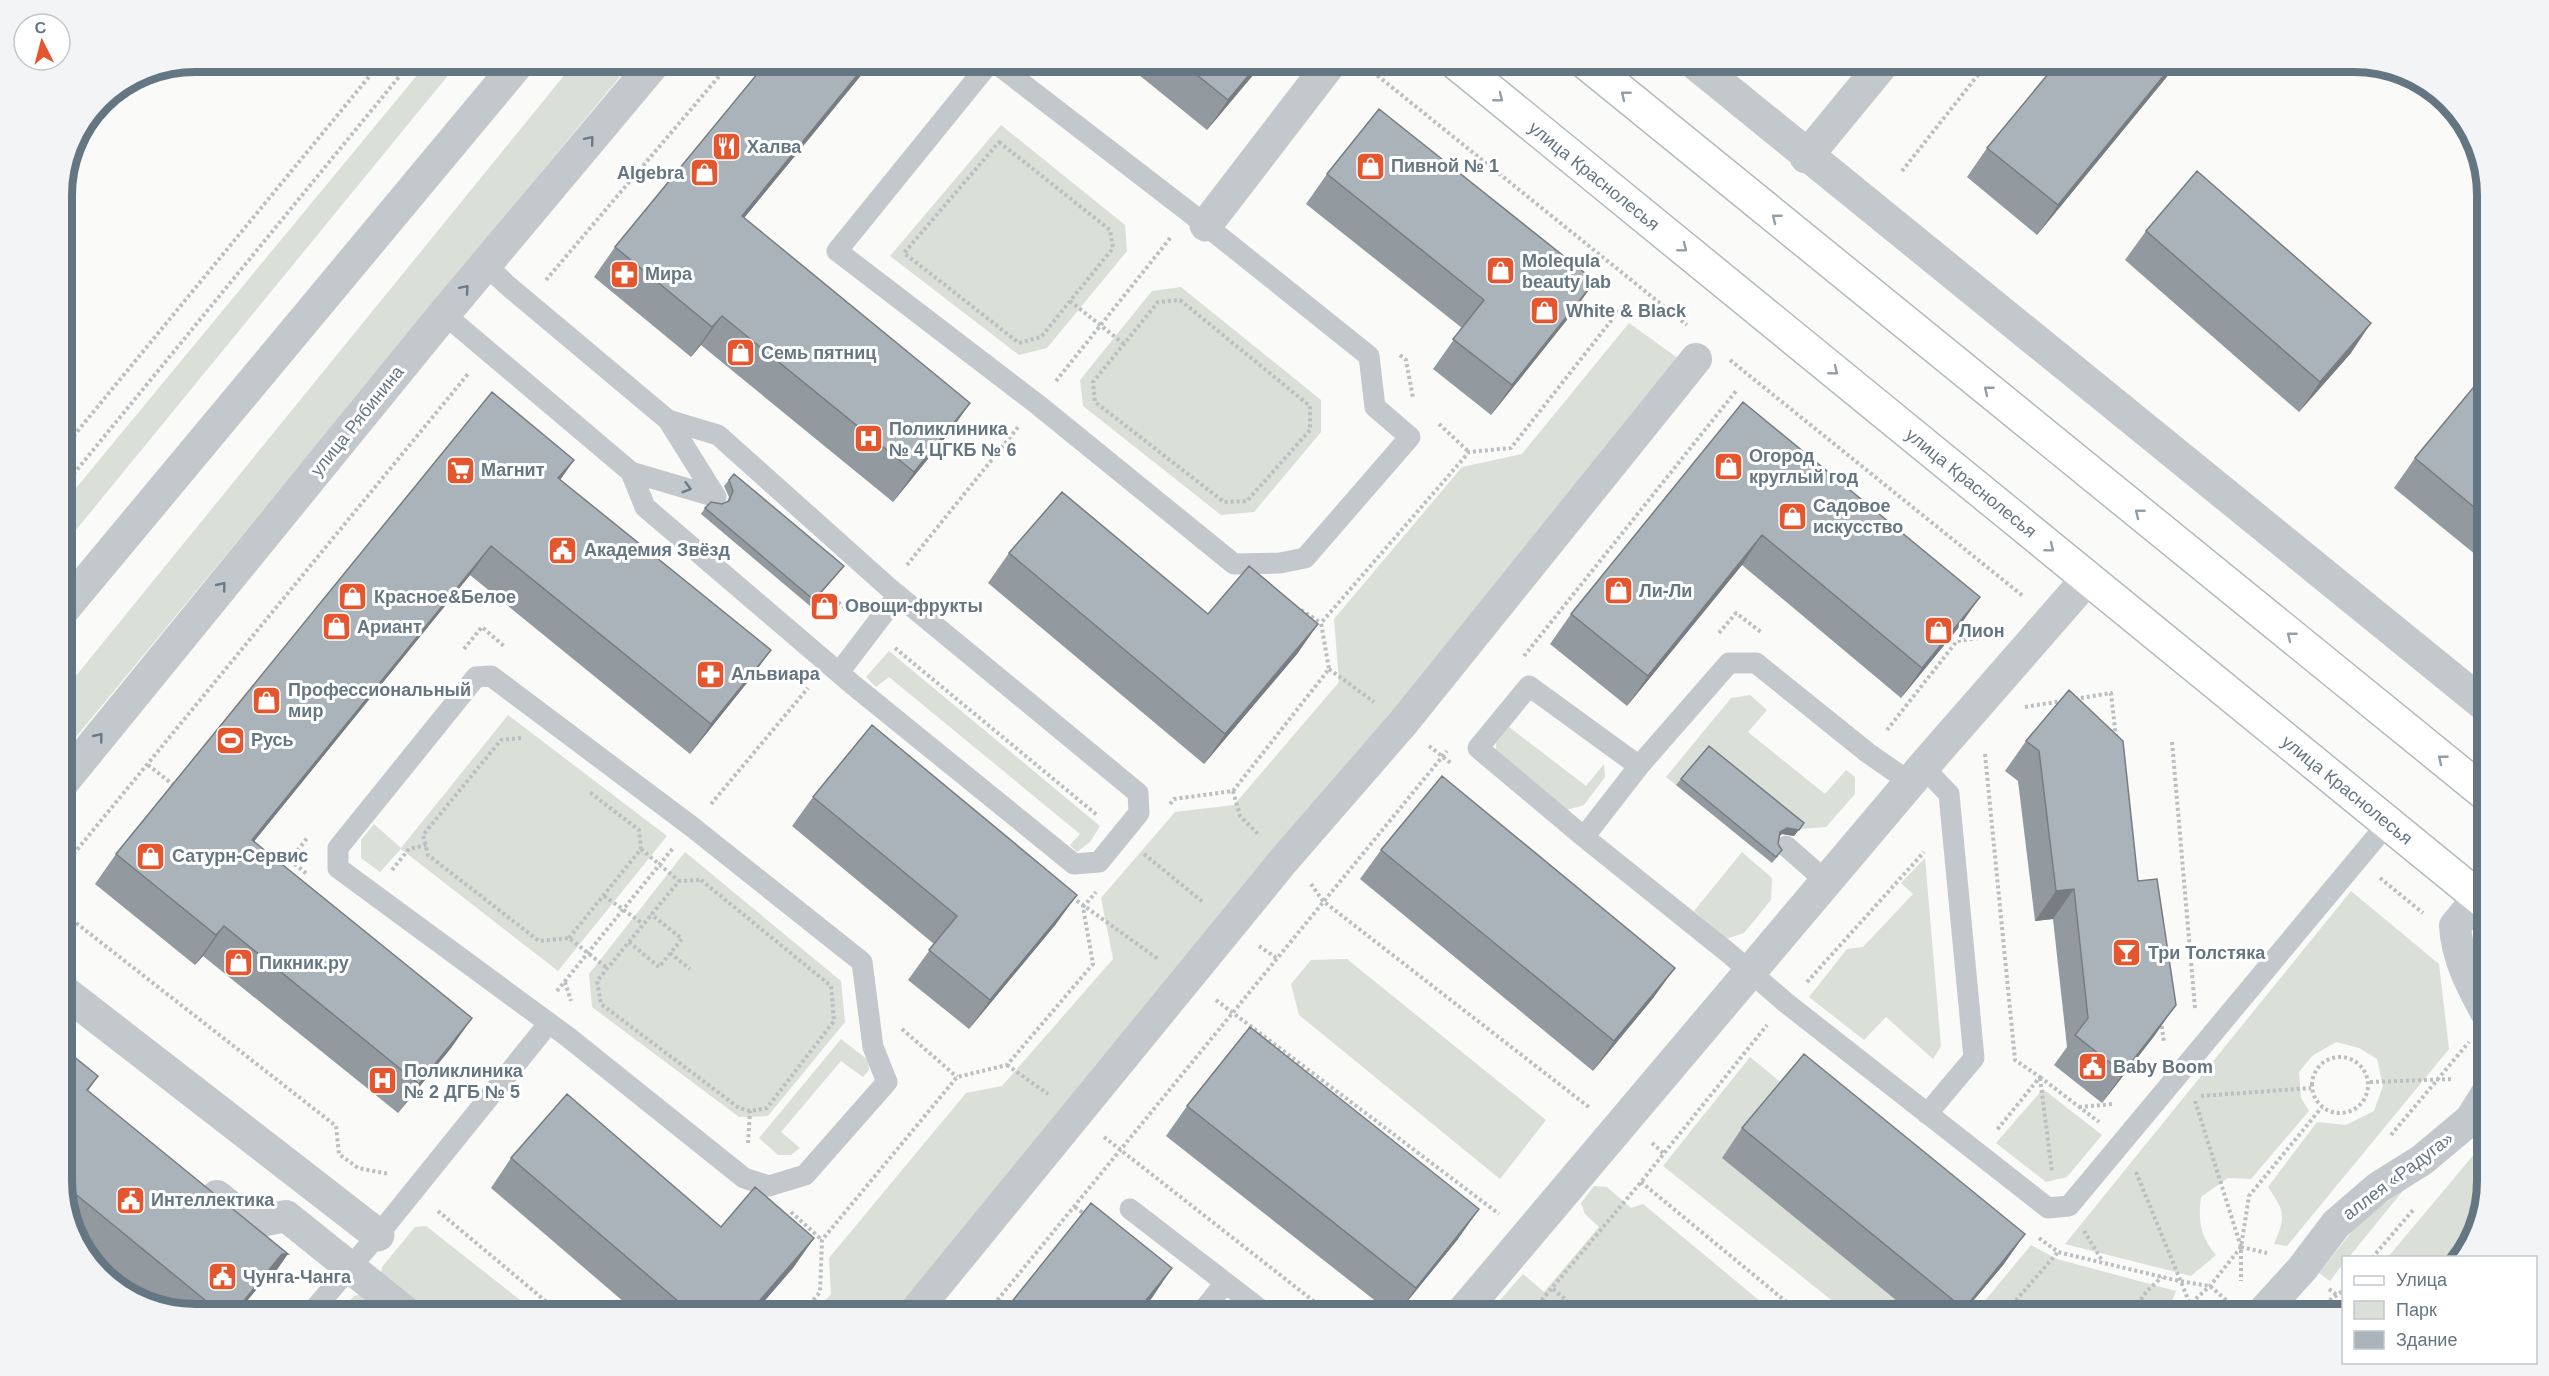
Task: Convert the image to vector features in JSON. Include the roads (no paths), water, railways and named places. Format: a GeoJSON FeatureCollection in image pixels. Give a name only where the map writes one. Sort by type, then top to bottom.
{"type":"FeatureCollection","features":[{"type":"Feature","properties":{"kind":"main road","name":"улица Краснолесья"},"geometry":{"type":"LineString","coordinates":[[1466,72],[2388,823],[2477,890]]}},
{"type":"Feature","properties":{"kind":"main road"},"geometry":{"type":"LineString","coordinates":[[1596,72],[2477,787]]}},
{"type":"Feature","properties":{"kind":"street"},"geometry":{"type":"LineString","coordinates":[[72,599],[512,72]]}},
{"type":"Feature","properties":{"kind":"street","name":"улица Рябинина"},"geometry":{"type":"LineString","coordinates":[[72,771],[444,314],[648,72]]}},
{"type":"Feature","properties":{"kind":"street"},"geometry":{"type":"LineString","coordinates":[[1206,225],[1324,72]]}},
{"type":"Feature","properties":{"kind":"street"},"geometry":{"type":"LineString","coordinates":[[1704,72],[2477,699]]}},
{"type":"Feature","properties":{"kind":"street"},"geometry":{"type":"LineString","coordinates":[[1806,157],[1877,72]]}},
{"type":"Feature","properties":{"kind":"street"},"geometry":{"type":"LineString","coordinates":[[921,1304],[1231,925],[1403,723],[1696,358]]}},
{"type":"Feature","properties":{"kind":"street"},"geometry":{"type":"LineString","coordinates":[[1469,1304],[1749,971],[2088,578]]}},
{"type":"Feature","properties":{"kind":"street"},"geometry":{"type":"LineString","coordinates":[[2477,904],[2455,926],[2456,942],[2468,978],[2477,995]]}},
{"type":"Feature","properties":{"kind":"street"},"geometry":{"type":"LineString","coordinates":[[72,998],[378,1235]]}},
{"type":"Feature","properties":{"kind":"street","name":"аллея «Радуга»"},"geometry":{"type":"LineString","coordinates":[[2270,1304],[2302,1269],[2336,1224],[2379,1187],[2422,1160],[2471,1119],[2477,1109]]}},
{"type":"Feature","properties":{"kind":"street"},"geometry":{"type":"LineString","coordinates":[[197,1180],[250,1223],[286,1216],[395,1304]]}},
{"type":"Feature","properties":{"kind":"lane"},"geometry":{"type":"LineString","coordinates":[[984,72],[837,251],[1037,404],[1234,564],[1280,563],[1305,558],[1410,437],[1375,406],[1369,356],[1206,225],[1005,72]]}},
{"type":"Feature","properties":{"kind":"lane"},"geometry":{"type":"LineString","coordinates":[[444,314],[631,472],[716,496],[668,420],[486,265]]}},
{"type":"Feature","properties":{"kind":"lane"},"geometry":{"type":"LineString","coordinates":[[631,472],[645,507],[840,671],[852,684],[1074,864],[1099,862],[1122,836],[1138,813],[1138,794],[893,591],[718,435],[668,420]]}},
{"type":"Feature","properties":{"kind":"lane"},"geometry":{"type":"LineString","coordinates":[[840,671],[871,630],[893,591]]}},
{"type":"Feature","properties":{"kind":"lane"},"geometry":{"type":"LineString","coordinates":[[1584,837],[1640,766],[1729,663],[1755,663],[1917,775],[1949,794],[1974,1058],[1926,1114]]}},
{"type":"Feature","properties":{"kind":"lane"},"geometry":{"type":"LineString","coordinates":[[491,676],[691,826],[862,962],[873,1047],[886,1082],[805,1175],[769,1186],[744,1178],[549,1023],[338,868],[338,848],[476,677],[491,676]]}},
{"type":"Feature","properties":{"kind":"lane"},"geometry":{"type":"LineString","coordinates":[[1640,766],[1529,686],[1478,748],[1785,1002],[2048,1208],[2069,1206],[2388,823]]}},
{"type":"Feature","properties":{"kind":"lane"},"geometry":{"type":"LineString","coordinates":[[1786,846],[1827,882]]}},
{"type":"Feature","properties":{"kind":"lane"},"geometry":{"type":"LineString","coordinates":[[319,1304],[378,1235],[549,1023]]}},
{"type":"Feature","properties":{"kind":"lane"},"geometry":{"type":"LineString","coordinates":[[1130,1209],[1253,1304]]}},
{"type":"Feature","properties":{"kind":"lane"},"geometry":{"type":"LineString","coordinates":[[1208,1304],[1225,1283]]}},
{"type":"Feature","properties":{"kind":"place","name":"Халва"},"geometry":{"type":"Point","coordinates":[726,147]}},
{"type":"Feature","properties":{"kind":"place","name":"Пивной № 1"},"geometry":{"type":"Point","coordinates":[1370,166]}},
{"type":"Feature","properties":{"kind":"place","name":"Algebra"},"geometry":{"type":"Point","coordinates":[705,173]}},
{"type":"Feature","properties":{"kind":"place","name":"Molequla beauty lab"},"geometry":{"type":"Point","coordinates":[1501,271]}},
{"type":"Feature","properties":{"kind":"place","name":"Мира"},"geometry":{"type":"Point","coordinates":[624,274]}},
{"type":"Feature","properties":{"kind":"place","name":"White & Black"},"geometry":{"type":"Point","coordinates":[1545,311]}},
{"type":"Feature","properties":{"kind":"place","name":"Семь пятниц"},"geometry":{"type":"Point","coordinates":[740,353]}},
{"type":"Feature","properties":{"kind":"place","name":"Поликлиника № 4 ЦГКБ № 6"},"geometry":{"type":"Point","coordinates":[868,439]}},
{"type":"Feature","properties":{"kind":"place","name":"Огород круглый год"},"geometry":{"type":"Point","coordinates":[1728,466]}},
{"type":"Feature","properties":{"kind":"place","name":"Магнит"},"geometry":{"type":"Point","coordinates":[460,470]}},
{"type":"Feature","properties":{"kind":"place","name":"Садовое искусство"},"geometry":{"type":"Point","coordinates":[1792,516]}},
{"type":"Feature","properties":{"kind":"place","name":"Академия Звёзд"},"geometry":{"type":"Point","coordinates":[563,550]}},
{"type":"Feature","properties":{"kind":"place","name":"Ли-Ли"},"geometry":{"type":"Point","coordinates":[1618,591]}},
{"type":"Feature","properties":{"kind":"place","name":"Красное&Белое"},"geometry":{"type":"Point","coordinates":[353,597]}},
{"type":"Feature","properties":{"kind":"place","name":"Овощи-фрукты"},"geometry":{"type":"Point","coordinates":[824,606]}},
{"type":"Feature","properties":{"kind":"place","name":"Ариант"},"geometry":{"type":"Point","coordinates":[336,627]}},
{"type":"Feature","properties":{"kind":"place","name":"Лион"},"geometry":{"type":"Point","coordinates":[1938,631]}},
{"type":"Feature","properties":{"kind":"place","name":"Альвиара"},"geometry":{"type":"Point","coordinates":[710,674]}},
{"type":"Feature","properties":{"kind":"place","name":"Профессиональный мир"},"geometry":{"type":"Point","coordinates":[267,700]}},
{"type":"Feature","properties":{"kind":"place","name":"Русь"},"geometry":{"type":"Point","coordinates":[230,740]}},
{"type":"Feature","properties":{"kind":"place","name":"Сатурн-Сервис"},"geometry":{"type":"Point","coordinates":[151,856]}},
{"type":"Feature","properties":{"kind":"place","name":"Три Толстяка"},"geometry":{"type":"Point","coordinates":[2127,953]}},
{"type":"Feature","properties":{"kind":"place","name":"Пикник.ру"},"geometry":{"type":"Point","coordinates":[238,963]}},
{"type":"Feature","properties":{"kind":"place","name":"Baby Boom"},"geometry":{"type":"Point","coordinates":[2092,1067]}},
{"type":"Feature","properties":{"kind":"place","name":"Поликлиника № 2 ДГБ № 5"},"geometry":{"type":"Point","coordinates":[383,1081]}},
{"type":"Feature","properties":{"kind":"place","name":"Интеллектика"},"geometry":{"type":"Point","coordinates":[130,1200]}},
{"type":"Feature","properties":{"kind":"place","name":"Чунга-Чанга"},"geometry":{"type":"Point","coordinates":[222,1277]}}]}
